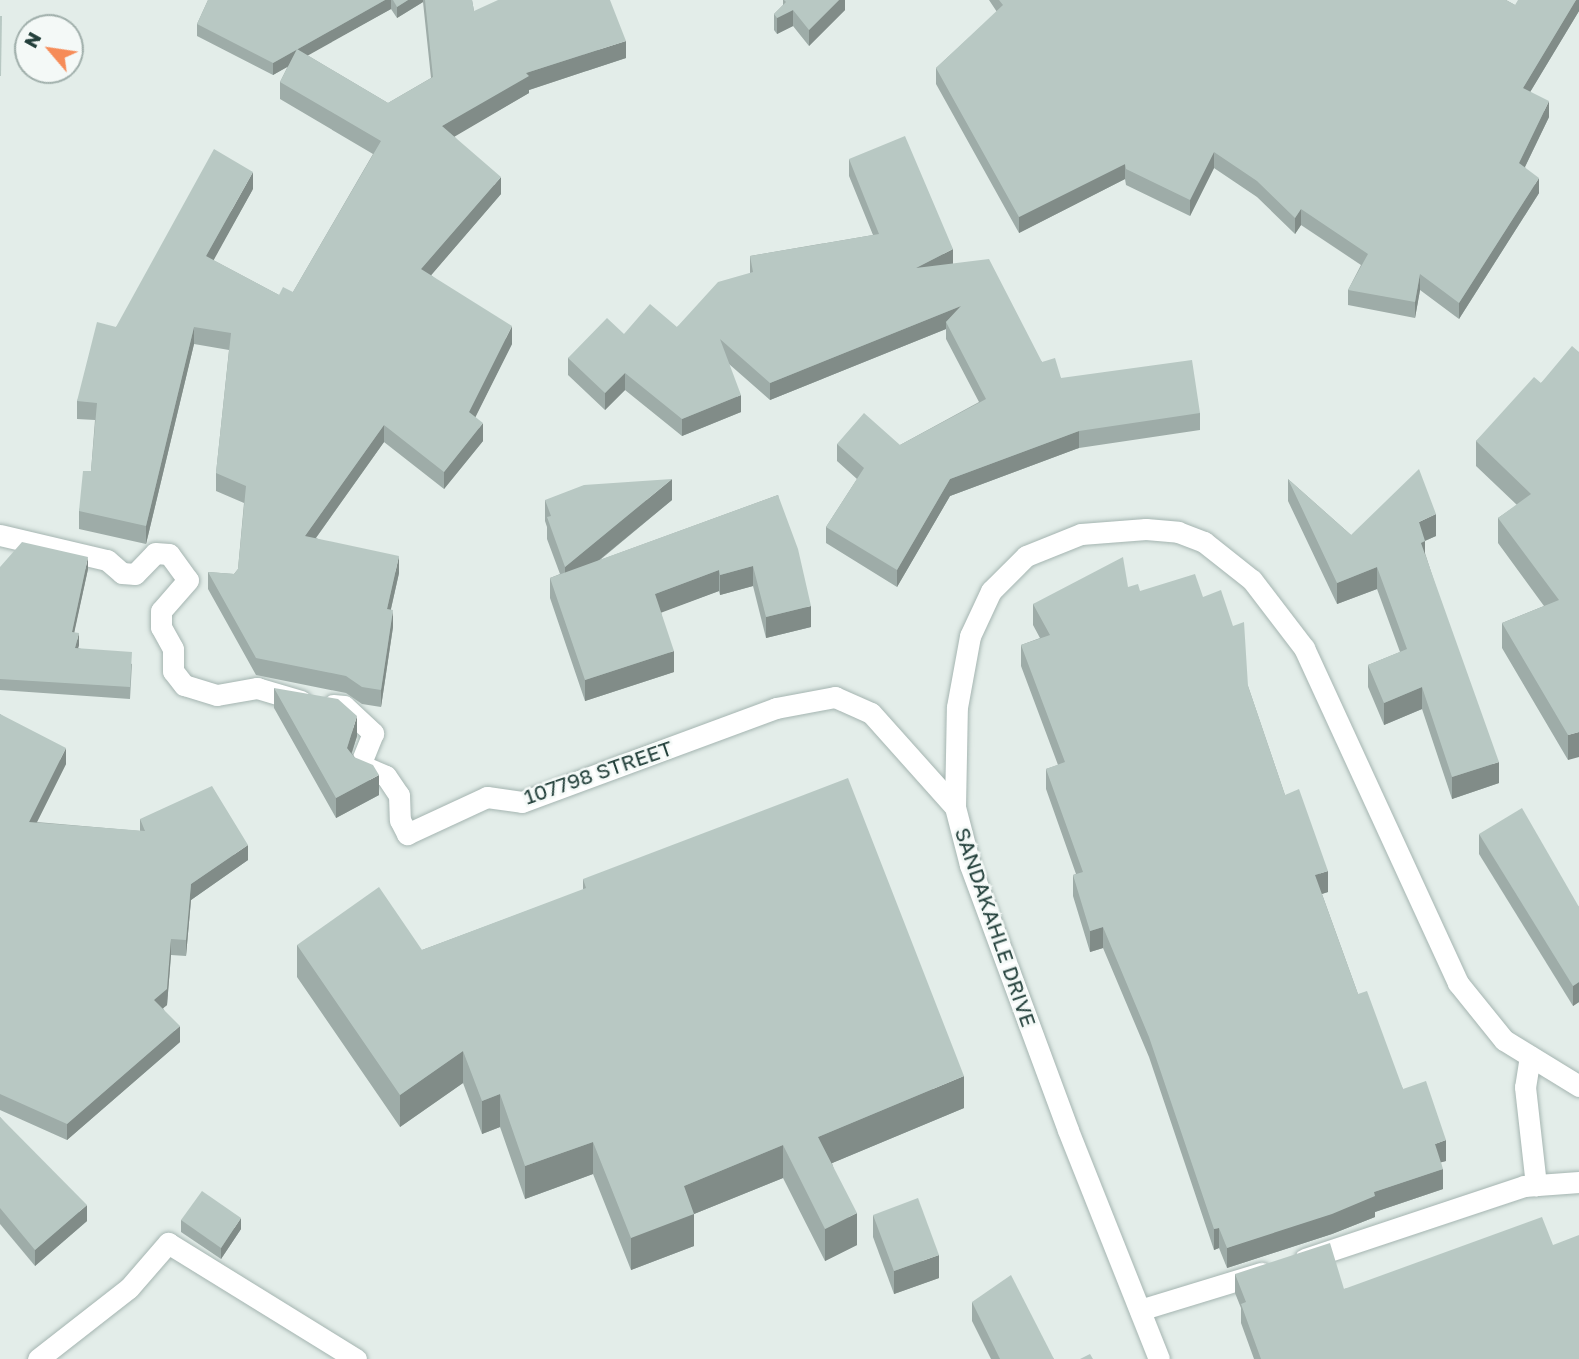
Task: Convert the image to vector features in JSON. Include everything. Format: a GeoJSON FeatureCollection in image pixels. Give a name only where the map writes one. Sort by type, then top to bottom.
{"type":"FeatureCollection","features":[{"type":"Feature","properties":{"kind":"street","name":"SANDAKAHLE DRIVE"},"geometry":{"type":"LineString","coordinates":[[1159,1359],[970,865],[955,807],[957,707],[970,636],[990,592],[1026,556],[1081,534],[1146,529],[1178,532],[1204,542],[1252,580],[1304,648],[1458,983],[1504,1040],[1579,1086]]}},
{"type":"Feature","properties":{"kind":"street","name":"107798 STREET"},"geometry":{"type":"LineString","coordinates":[[0,536],[107,560],[122,573],[135,574],[155,553],[169,554],[188,580],[161,611],[161,627],[173,649],[173,671],[184,685],[217,695],[257,688],[287,698],[344,706],[373,733],[360,765],[386,776],[399,795],[400,820],[407,834],[487,797],[522,802],[776,708],[835,697],[871,713],[955,807]]}},
{"type":"Feature","properties":{"kind":"street"},"geometry":{"type":"LineString","coordinates":[[1530,1056],[1525,1087],[1536,1185]]}},
{"type":"Feature","properties":{"kind":"street"},"geometry":{"type":"LineString","coordinates":[[1140,1310],[1536,1185],[1579,1182]]}},
{"type":"Feature","properties":{"kind":"street"},"geometry":{"type":"LineString","coordinates":[[38,1359],[128,1288],[168,1243],[356,1359]]}},
{"type":"Feature","properties":{"kind":"building"},"geometry":{"type":"Polygon","coordinates":[[[208,0],[385,0],[273,63],[197,24],[208,0]]]}},
{"type":"Feature","properties":{"kind":"building"},"geometry":{"type":"Polygon","coordinates":[[[393,0],[408,0],[397,7],[393,0]]]}},
{"type":"Feature","properties":{"kind":"building"},"geometry":{"type":"Polygon","coordinates":[[[425,0],[472,0],[474,11],[498,0],[610,0],[626,41],[526,73],[529,76],[442,126],[501,177],[421,269],[512,326],[469,412],[483,423],[444,472],[384,425],[305,536],[399,556],[387,609],[393,610],[381,690],[362,687],[346,676],[256,658],[208,572],[234,574],[238,569],[246,486],[216,473],[231,333],[194,327],[146,526],[79,511],[83,471],[91,471],[97,403],[77,401],[97,322],[116,327],[214,149],[253,172],[206,256],[279,295],[283,287],[293,292],[381,141],[280,82],[297,49],[388,103],[433,77],[425,0]]]}},
{"type":"Feature","properties":{"kind":"building"},"geometry":{"type":"Polygon","coordinates":[[[784,0],[839,0],[809,30],[793,10],[777,18],[774,14],[786,2],[784,0]]]}},
{"type":"Feature","properties":{"kind":"building"},"geometry":{"type":"Polygon","coordinates":[[[999,0],[1506,0],[1515,5],[1518,0],[1576,0],[1523,88],[1549,101],[1519,163],[1539,178],[1459,303],[1420,274],[1415,302],[1348,290],[1368,254],[1301,209],[1295,218],[1257,181],[1214,152],[1190,200],[1126,169],[1125,164],[1019,217],[936,68],[1003,5],[999,0]]]}},
{"type":"Feature","properties":{"kind":"building"},"geometry":{"type":"Polygon","coordinates":[[[2,16],[1,76],[0,76],[2,16]]]}},
{"type":"Feature","properties":{"kind":"building"},"geometry":{"type":"Polygon","coordinates":[[[905,136],[953,249],[916,268],[989,259],[1042,362],[1055,358],[1061,378],[1192,360],[1200,413],[1079,431],[950,479],[897,570],[826,527],[864,468],[837,444],[864,413],[900,445],[986,399],[946,322],[961,306],[770,383],[720,339],[741,395],[682,419],[625,373],[605,393],[568,358],[607,318],[624,334],[650,304],[677,327],[718,282],[753,272],[750,256],[879,234],[849,159],[905,136]]]}},
{"type":"Feature","properties":{"kind":"building"},"geometry":{"type":"Polygon","coordinates":[[[1572,346],[1579,352],[1579,732],[1568,735],[1502,623],[1559,600],[1498,518],[1531,494],[1476,441],[1534,377],[1541,383],[1572,346]]]}},
{"type":"Feature","properties":{"kind":"building"},"geometry":{"type":"Polygon","coordinates":[[[1419,469],[1436,514],[1419,522],[1425,541],[1421,543],[1499,762],[1452,777],[1422,687],[1384,703],[1368,665],[1407,649],[1377,567],[1337,583],[1288,479],[1351,535],[1419,469]]]}},
{"type":"Feature","properties":{"kind":"building"},"geometry":{"type":"Polygon","coordinates":[[[672,479],[565,567],[547,517],[551,516],[545,500],[584,485],[672,479]]]}},
{"type":"Feature","properties":{"kind":"building"},"geometry":{"type":"Polygon","coordinates":[[[778,495],[798,549],[811,606],[766,617],[753,566],[720,575],[719,570],[655,594],[674,651],[585,680],[550,578],[778,495]]]}},
{"type":"Feature","properties":{"kind":"building"},"geometry":{"type":"Polygon","coordinates":[[[22,542],[88,557],[72,632],[79,633],[75,648],[132,652],[130,687],[0,679],[0,567],[22,542]]]}},
{"type":"Feature","properties":{"kind":"building"},"geometry":{"type":"Polygon","coordinates":[[[1123,557],[1128,587],[1138,584],[1140,591],[1195,574],[1203,597],[1221,590],[1233,626],[1244,622],[1248,686],[1285,795],[1299,789],[1328,871],[1315,875],[1358,994],[1367,991],[1403,1089],[1426,1081],[1446,1140],[1435,1144],[1443,1169],[1374,1192],[1375,1196],[1332,1214],[1227,1248],[1219,1228],[1214,1229],[1149,1037],[1103,927],[1090,931],[1073,875],[1083,872],[1046,769],[1065,762],[1021,645],[1050,635],[1033,604],[1123,557]]]}},
{"type":"Feature","properties":{"kind":"building"},"geometry":{"type":"Polygon","coordinates":[[[274,688],[338,699],[357,716],[347,748],[354,757],[373,765],[379,775],[336,798],[274,688]]]}},
{"type":"Feature","properties":{"kind":"building"},"geometry":{"type":"Polygon","coordinates":[[[0,714],[66,748],[29,822],[145,831],[140,819],[212,786],[248,845],[191,884],[186,940],[171,939],[167,989],[154,1000],[180,1026],[67,1124],[0,1094],[0,714]]]}},
{"type":"Feature","properties":{"kind":"building"},"geometry":{"type":"Polygon","coordinates":[[[848,778],[964,1076],[818,1137],[857,1213],[825,1229],[783,1145],[684,1186],[694,1214],[631,1238],[593,1142],[525,1166],[500,1094],[482,1101],[463,1051],[400,1095],[297,945],[379,887],[422,950],[586,888],[583,879],[848,778]]]}},
{"type":"Feature","properties":{"kind":"building"},"geometry":{"type":"Polygon","coordinates":[[[1522,808],[1579,907],[1579,982],[1573,986],[1479,834],[1522,808]]]}},
{"type":"Feature","properties":{"kind":"building"},"geometry":{"type":"Polygon","coordinates":[[[0,1117],[87,1205],[35,1250],[0,1208],[0,1117]]]}},
{"type":"Feature","properties":{"kind":"building"},"geometry":{"type":"Polygon","coordinates":[[[202,1191],[241,1218],[221,1248],[181,1220],[202,1191]]]}},
{"type":"Feature","properties":{"kind":"building"},"geometry":{"type":"Polygon","coordinates":[[[918,1198],[939,1255],[894,1271],[873,1215],[918,1198]]]}},
{"type":"Feature","properties":{"kind":"building"},"geometry":{"type":"Polygon","coordinates":[[[1542,1217],[1553,1245],[1579,1235],[1579,1359],[1261,1359],[1241,1304],[1246,1302],[1235,1274],[1330,1243],[1344,1289],[1542,1217]]]}},
{"type":"Feature","properties":{"kind":"building"},"geometry":{"type":"Polygon","coordinates":[[[1011,1275],[1054,1359],[1000,1359],[972,1302],[1011,1275]]]}},
{"type":"Feature","properties":{"kind":"building"},"geometry":{"type":"Polygon","coordinates":[[[1090,1354],[1093,1359],[1080,1359],[1090,1354]]]}}]}
